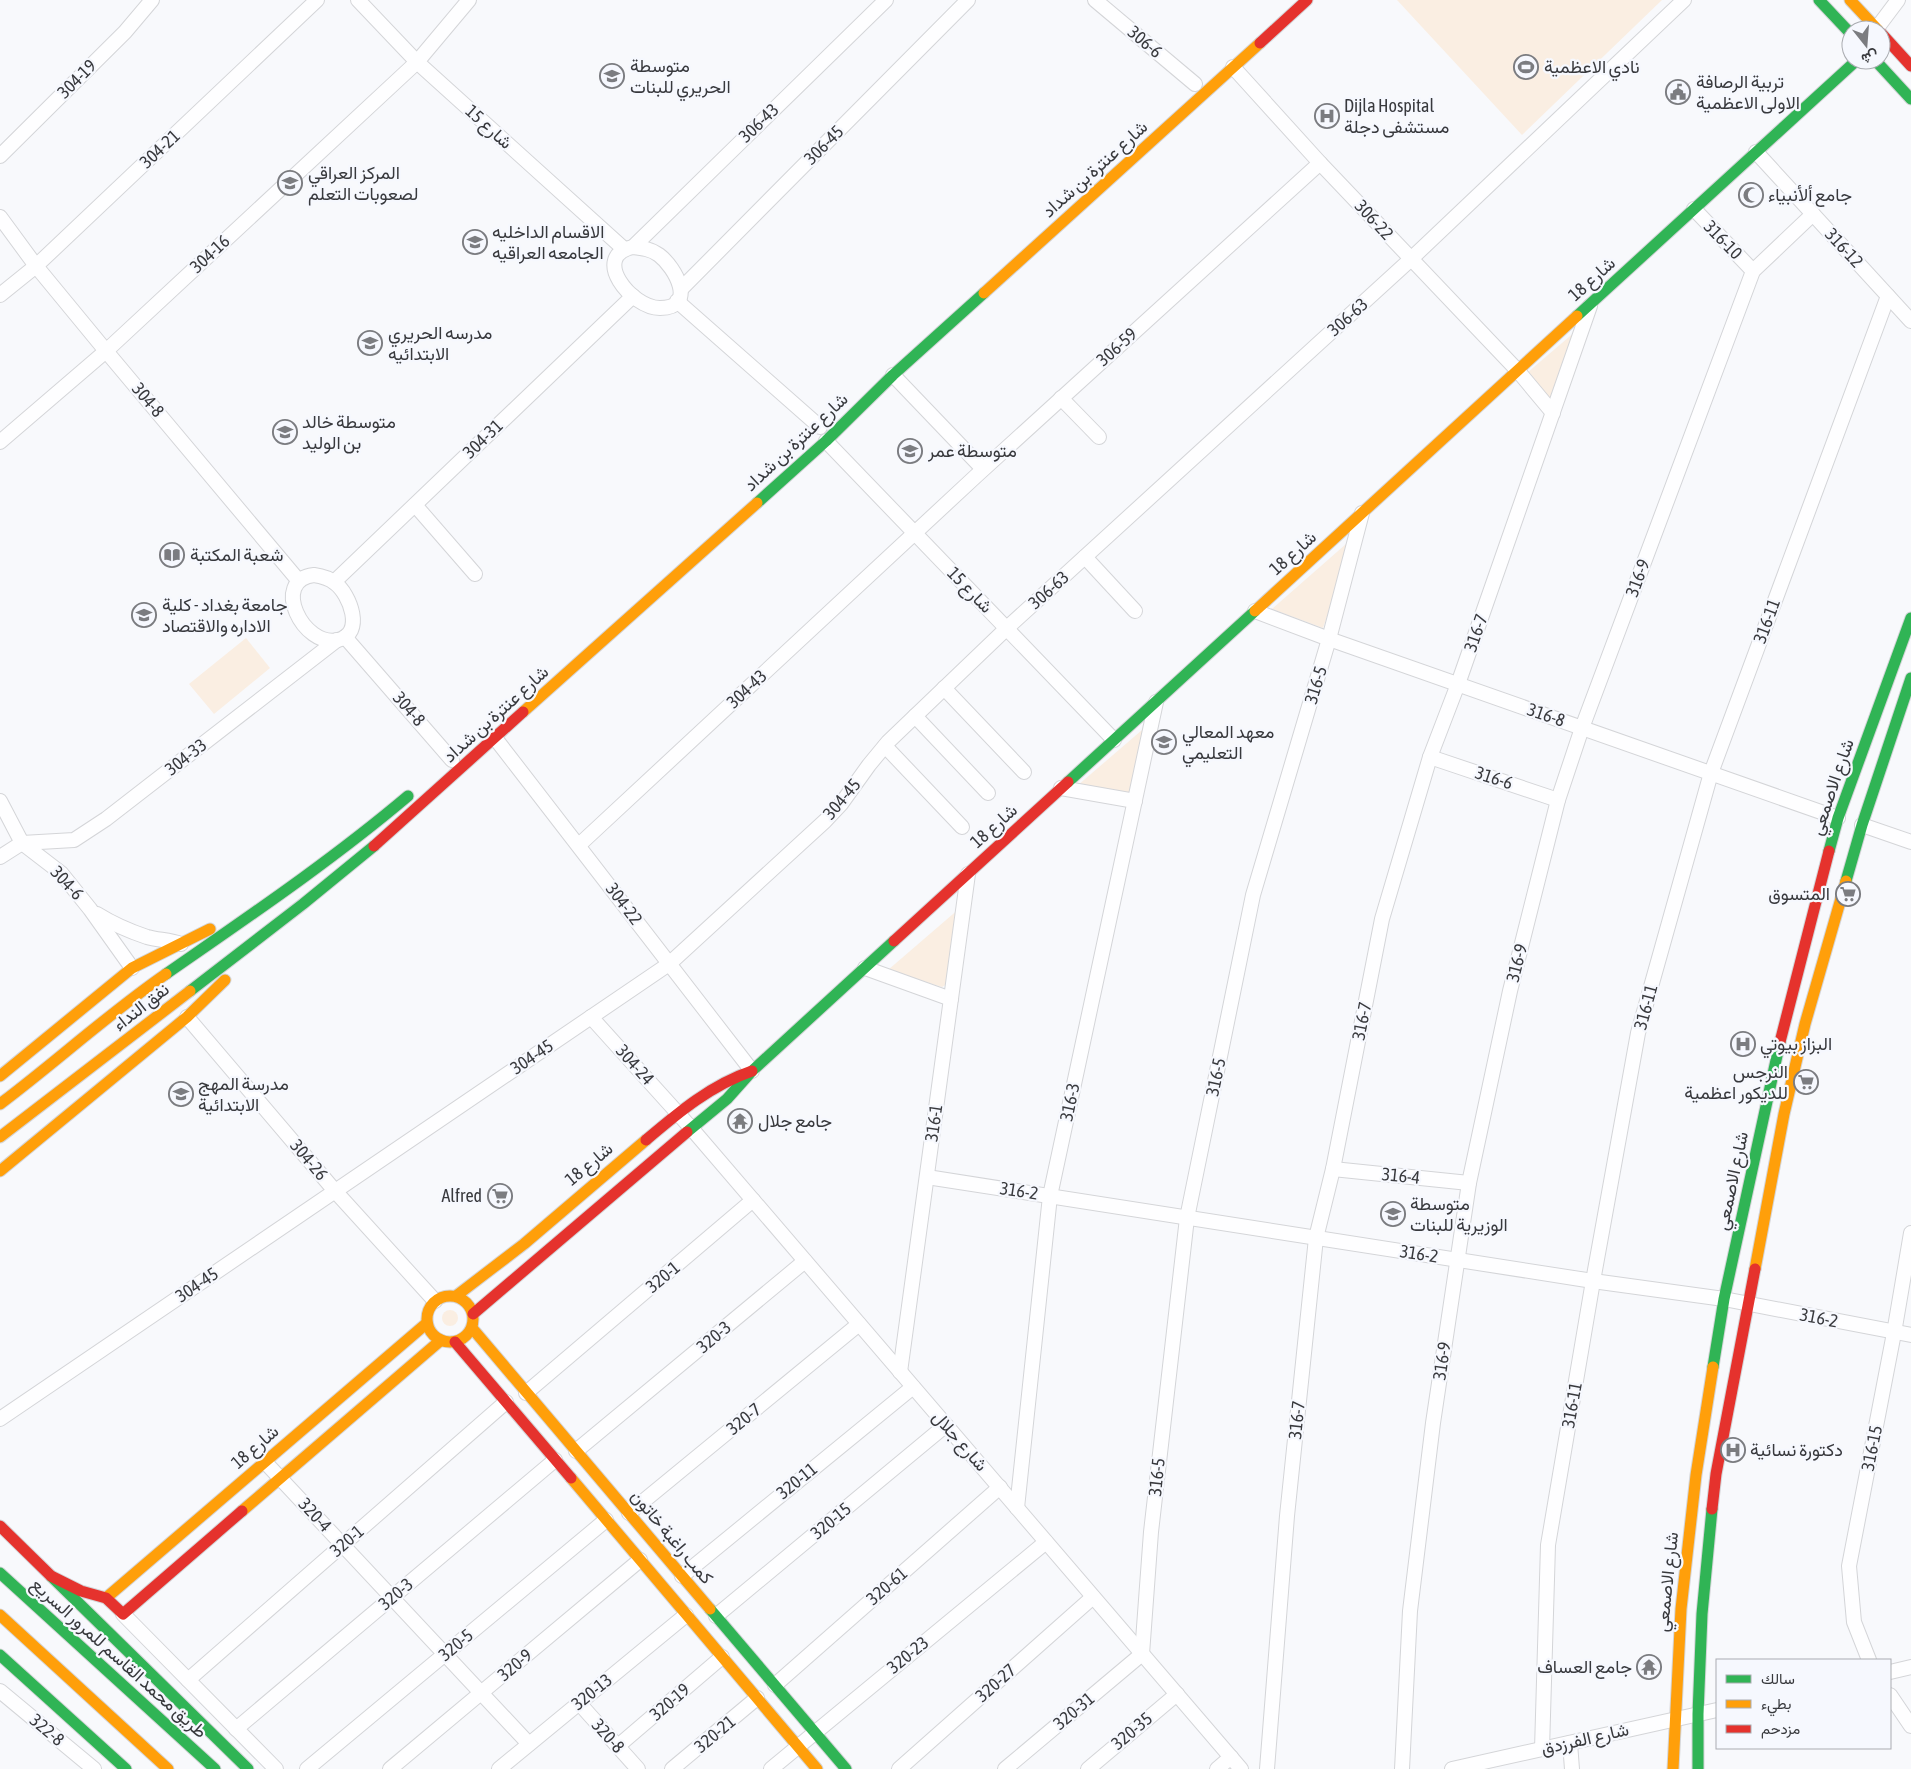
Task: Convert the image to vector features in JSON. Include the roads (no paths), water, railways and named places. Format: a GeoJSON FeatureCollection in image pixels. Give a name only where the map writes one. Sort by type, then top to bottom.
{"type":"FeatureCollection","features":[{"type":"Feature","properties":{"kind":"main road","name":"شارع عنترة بن شداد"},"geometry":{"type":"LineString","coordinates":[[303,904],[402,822],[826,441],[893,376],[1307,0]]}},
{"type":"Feature","properties":{"kind":"main road"},"geometry":{"type":"LineString","coordinates":[[1819,0],[1841,23]]}},
{"type":"Feature","properties":{"kind":"main road"},"geometry":{"type":"LineString","coordinates":[[1850,0],[1869,20]]}},
{"type":"Feature","properties":{"kind":"main road"},"geometry":{"type":"LineString","coordinates":[[1891,44],[1911,66]]}},
{"type":"Feature","properties":{"kind":"main road","name":"شارع 18"},"geometry":{"type":"LineString","coordinates":[[473,1314],[727,1100],[752,1071],[1846,70]]}},
{"type":"Feature","properties":{"kind":"main road"},"geometry":{"type":"LineString","coordinates":[[1884,70],[1911,99]]}},
{"type":"Feature","properties":{"kind":"main road"},"geometry":{"type":"LineString","coordinates":[[872,380],[967,292]]}},
{"type":"Feature","properties":{"kind":"main road","name":"شارع الاصمعي"},"geometry":{"type":"LineString","coordinates":[[1673,1769],[1681,1609],[1696,1475],[1724,1299],[1787,1012],[1838,818],[1911,618]]}},
{"type":"Feature","properties":{"kind":"main road"},"geometry":{"type":"LineString","coordinates":[[1698,1769],[1702,1614],[1716,1474],[1784,1114],[1805,1024],[1862,825],[1911,678]]}},
{"type":"Feature","properties":{"kind":"main road"},"geometry":{"type":"LineString","coordinates":[[0,1076],[132,968],[291,887],[364,833],[416,790]]}},
{"type":"Feature","properties":{"kind":"main road","name":"نفق النداء"},"geometry":{"type":"LineString","coordinates":[[0,1104],[36,1077],[133,997],[291,887]]}},
{"type":"Feature","properties":{"kind":"main road"},"geometry":{"type":"LineString","coordinates":[[0,1171],[187,1017],[303,904]]}},
{"type":"Feature","properties":{"kind":"main road","name":"نفق النداء"},"geometry":{"type":"LineString","coordinates":[[0,1137],[303,904]]}},
{"type":"Feature","properties":{"kind":"main road","name":"شارع 18"},"geometry":{"type":"LineString","coordinates":[[456,1296],[495,1267],[678,1114],[724,1081],[752,1071]]}},
{"type":"Feature","properties":{"kind":"main road"},"geometry":{"type":"LineString","coordinates":[[444,1296],[456,1296],[467,1302],[473,1314],[472,1328],[465,1337],[455,1342],[440,1340],[432,1333],[427,1323],[428,1311],[434,1302],[444,1296]]}},
{"type":"Feature","properties":{"kind":"main road","name":"شارع 18"},"geometry":{"type":"LineString","coordinates":[[106,1598],[427,1323]]}},
{"type":"Feature","properties":{"kind":"main road","name":"كمب راغبة خاتون"},"geometry":{"type":"LineString","coordinates":[[472,1328],[846,1769]]}},
{"type":"Feature","properties":{"kind":"main road"},"geometry":{"type":"LineString","coordinates":[[51,1576],[81,1591],[106,1598],[123,1614],[440,1340]]}},
{"type":"Feature","properties":{"kind":"main road"},"geometry":{"type":"LineString","coordinates":[[455,1342],[817,1769]]}},
{"type":"Feature","properties":{"kind":"main road"},"geometry":{"type":"LineString","coordinates":[[0,1526],[248,1769]]}},
{"type":"Feature","properties":{"kind":"main road","name":"طريق محمد القاسم للمرور السريع"},"geometry":{"type":"LineString","coordinates":[[0,1573],[215,1769]]}},
{"type":"Feature","properties":{"kind":"main road"},"geometry":{"type":"LineString","coordinates":[[0,1615],[168,1769]]}},
{"type":"Feature","properties":{"kind":"main road"},"geometry":{"type":"LineString","coordinates":[[0,1655],[126,1769]]}},
{"type":"Feature","properties":{"kind":"street","name":"304-19"},"geometry":{"type":"LineString","coordinates":[[0,156],[125,32],[152,0]]}},
{"type":"Feature","properties":{"kind":"street","name":"304-21"},"geometry":{"type":"LineString","coordinates":[[0,295],[36,266],[318,0]]}},
{"type":"Feature","properties":{"kind":"street","name":"شارع 15"},"geometry":{"type":"LineString","coordinates":[[358,0],[417,62],[629,248],[650,250],[666,261],[679,280],[679,295],[820,427]]}},
{"type":"Feature","properties":{"kind":"street","name":"304-16"},"geometry":{"type":"LineString","coordinates":[[0,442],[106,352],[417,62],[469,0]]}},
{"type":"Feature","properties":{"kind":"street","name":"306-43"},"geometry":{"type":"LineString","coordinates":[[629,248],[886,0]]}},
{"type":"Feature","properties":{"kind":"street","name":"306-45"},"geometry":{"type":"LineString","coordinates":[[679,295],[968,0]]}},
{"type":"Feature","properties":{"kind":"street","name":"306-6"},"geometry":{"type":"LineString","coordinates":[[1095,0],[1195,84]]}},
{"type":"Feature","properties":{"kind":"street","name":"306-63"},"geometry":{"type":"LineString","coordinates":[[1007,628],[1412,259],[1684,0]]}},
{"type":"Feature","properties":{"kind":"street"},"geometry":{"type":"LineString","coordinates":[[1885,20],[1898,0]]}},
{"type":"Feature","properties":{"kind":"street","name":"306-22"},"geometry":{"type":"LineString","coordinates":[[1233,67],[1320,163],[1518,371],[1553,413]]}},
{"type":"Feature","properties":{"kind":"street","name":"316-12"},"geometry":{"type":"LineString","coordinates":[[1756,152],[1911,321]]}},
{"type":"Feature","properties":{"kind":"street","name":"306-59"},"geometry":{"type":"LineString","coordinates":[[915,533],[1320,163]]}},
{"type":"Feature","properties":{"kind":"street","name":"316-10"},"geometry":{"type":"LineString","coordinates":[[1694,209],[1753,271]]}},
{"type":"Feature","properties":{"kind":"street","name":"316-9"},"geometry":{"type":"LineString","coordinates":[[1402,1769],[1410,1610],[1433,1423],[1469,1183],[1510,991],[1558,800],[1582,728],[1753,271],[1813,214]]}},
{"type":"Feature","properties":{"kind":"street","name":"304-8"},"geometry":{"type":"LineString","coordinates":[[0,218],[36,266],[106,352],[298,580]]}},
{"type":"Feature","properties":{"kind":"street"},"geometry":{"type":"LineString","coordinates":[[629,248],[619,252],[616,259],[616,272],[622,285],[633,296],[660,308],[669,307],[679,295]]}},
{"type":"Feature","properties":{"kind":"street","name":"304-31"},"geometry":{"type":"LineString","coordinates":[[334,582],[633,296]]}},
{"type":"Feature","properties":{"kind":"street","name":"316-11"},"geometry":{"type":"LineString","coordinates":[[1542,1749],[1548,1545],[1638,1033],[1710,773],[1888,296]]}},
{"type":"Feature","properties":{"kind":"street","name":"316-7"},"geometry":{"type":"LineString","coordinates":[[1267,1769],[1287,1516],[1316,1238],[1333,1169],[1382,919],[1430,757],[1458,684],[1592,303]]}},
{"type":"Feature","properties":{"kind":"street"},"geometry":{"type":"LineString","coordinates":[[893,376],[983,469]]}},
{"type":"Feature","properties":{"kind":"street"},"geometry":{"type":"LineString","coordinates":[[1061,398],[1099,437]]}},
{"type":"Feature","properties":{"kind":"street","name":"شارع 15"},"geometry":{"type":"LineString","coordinates":[[826,441],[1114,740]]}},
{"type":"Feature","properties":{"kind":"street"},"geometry":{"type":"LineString","coordinates":[[414,505],[474,574]]}},
{"type":"Feature","properties":{"kind":"street","name":"316-5"},"geometry":{"type":"LineString","coordinates":[[1142,1654],[1151,1532],[1187,1218],[1253,895],[1330,639],[1362,513]]}},
{"type":"Feature","properties":{"kind":"street","name":"304-43"},"geometry":{"type":"LineString","coordinates":[[579,845],[915,533]]}},
{"type":"Feature","properties":{"kind":"street"},"geometry":{"type":"LineString","coordinates":[[1084,557],[1135,611]]}},
{"type":"Feature","properties":{"kind":"street"},"geometry":{"type":"LineString","coordinates":[[306,576],[321,576],[334,582],[346,596],[352,609],[352,623],[350,630],[341,638],[320,637],[313,634],[298,615],[293,598],[293,589],[298,580],[306,576]]}},
{"type":"Feature","properties":{"kind":"street","name":"316-8"},"geometry":{"type":"LineString","coordinates":[[1255,611],[1838,818]]}},
{"type":"Feature","properties":{"kind":"street","name":"304-45"},"geometry":{"type":"LineString","coordinates":[[0,1419],[669,964],[841,804],[885,746],[1007,628]]}},
{"type":"Feature","properties":{"kind":"street","name":"304-8"},"geometry":{"type":"LineString","coordinates":[[341,638],[452,759]]}},
{"type":"Feature","properties":{"kind":"street","name":"304-33"},"geometry":{"type":"LineString","coordinates":[[22,843],[74,840],[106,819],[341,638]]}},
{"type":"Feature","properties":{"kind":"street"},"geometry":{"type":"LineString","coordinates":[[944,688],[1024,772]]}},
{"type":"Feature","properties":{"kind":"street","name":"316-3"},"geometry":{"type":"LineString","coordinates":[[1017,1508],[1050,1196],[1156,702]]}},
{"type":"Feature","properties":{"kind":"street"},"geometry":{"type":"LineString","coordinates":[[915,716],[988,793]]}},
{"type":"Feature","properties":{"kind":"street","name":"304-22"},"geometry":{"type":"LineString","coordinates":[[495,738],[752,1071]]}},
{"type":"Feature","properties":{"kind":"street"},"geometry":{"type":"LineString","coordinates":[[885,746],[962,827]]}},
{"type":"Feature","properties":{"kind":"street","name":"316-6"},"geometry":{"type":"LineString","coordinates":[[1430,757],[1558,800]]}},
{"type":"Feature","properties":{"kind":"street"},"geometry":{"type":"LineString","coordinates":[[1061,788],[1135,801]]}},
{"type":"Feature","properties":{"kind":"street","name":"304-6"},"geometry":{"type":"LineString","coordinates":[[0,801],[22,843],[62,873],[132,968]]}},
{"type":"Feature","properties":{"kind":"street"},"geometry":{"type":"LineString","coordinates":[[1862,825],[1911,842]]}},
{"type":"Feature","properties":{"kind":"street"},"geometry":{"type":"LineString","coordinates":[[0,857],[22,843]]}},
{"type":"Feature","properties":{"kind":"street","name":"316-1"},"geometry":{"type":"LineString","coordinates":[[900,1372],[968,874]]}},
{"type":"Feature","properties":{"kind":"street"},"geometry":{"type":"LineString","coordinates":[[90,910],[112,923],[148,937],[181,944]]}},
{"type":"Feature","properties":{"kind":"street"},"geometry":{"type":"LineString","coordinates":[[865,968],[951,999]]}},
{"type":"Feature","properties":{"kind":"street","name":"304-26"},"geometry":{"type":"LineString","coordinates":[[187,1017],[335,1191],[434,1302]]}},
{"type":"Feature","properties":{"kind":"street","name":"304-24"},"geometry":{"type":"LineString","coordinates":[[592,1017],[678,1114]]}},
{"type":"Feature","properties":{"kind":"street","name":"شارع جلال"},"geometry":{"type":"LineString","coordinates":[[678,1114],[1241,1769]]}},
{"type":"Feature","properties":{"kind":"street","name":"316-4"},"geometry":{"type":"LineString","coordinates":[[1333,1169],[1469,1183]]}},
{"type":"Feature","properties":{"kind":"street","name":"316-2"},"geometry":{"type":"LineString","coordinates":[[927,1177],[1593,1281],[1724,1299],[1911,1335]]}},
{"type":"Feature","properties":{"kind":"street","name":"320-1"},"geometry":{"type":"LineString","coordinates":[[526,1393],[753,1200]]}},
{"type":"Feature","properties":{"kind":"street","name":"316-15"},"geometry":{"type":"LineString","coordinates":[[1869,1659],[1854,1622],[1848,1566],[1894,1333],[1911,1233]]}},
{"type":"Feature","properties":{"kind":"street","name":"320-3"},"geometry":{"type":"LineString","coordinates":[[576,1451],[805,1261]]}},
{"type":"Feature","properties":{"kind":"street","name":"320-7"},"geometry":{"type":"LineString","coordinates":[[629,1513],[859,1324]]}},
{"type":"Feature","properties":{"kind":"street","name":"320-11"},"geometry":{"type":"LineString","coordinates":[[682,1576],[913,1387]]}},
{"type":"Feature","properties":{"kind":"street","name":"320-1"},"geometry":{"type":"LineString","coordinates":[[188,1680],[506,1402]]}},
{"type":"Feature","properties":{"kind":"street","name":"320-15"},"geometry":{"type":"LineString","coordinates":[[716,1616],[946,1425]]}},
{"type":"Feature","properties":{"kind":"street","name":"320-3"},"geometry":{"type":"LineString","coordinates":[[236,1728],[555,1460]]}},
{"type":"Feature","properties":{"kind":"street","name":"320-4"},"geometry":{"type":"LineString","coordinates":[[265,1462],[529,1744]]}},
{"type":"Feature","properties":{"kind":"street","name":"320-61"},"geometry":{"type":"LineString","coordinates":[[775,1685],[1000,1488]]}},
{"type":"Feature","properties":{"kind":"street","name":"320-5"},"geometry":{"type":"LineString","coordinates":[[307,1769],[606,1520]]}},
{"type":"Feature","properties":{"kind":"street","name":"320-23"},"geometry":{"type":"LineString","coordinates":[[771,1769],[1046,1542]]}},
{"type":"Feature","properties":{"kind":"street","name":"320-9"},"geometry":{"type":"LineString","coordinates":[[390,1769],[640,1560]]}},
{"type":"Feature","properties":{"kind":"street","name":"320-27"},"geometry":{"type":"LineString","coordinates":[[899,1769],[1093,1597]]}},
{"type":"Feature","properties":{"kind":"street"},"geometry":{"type":"LineString","coordinates":[[123,1614],[276,1769]]}},
{"type":"Feature","properties":{"kind":"street","name":"320-13"},"geometry":{"type":"LineString","coordinates":[[498,1769],[686,1615]]}},
{"type":"Feature","properties":{"kind":"street","name":"320-31"},"geometry":{"type":"LineString","coordinates":[[1005,1769],[1142,1654]]}},
{"type":"Feature","properties":{"kind":"street","name":"320-19"},"geometry":{"type":"LineString","coordinates":[[618,1746],[722,1657]]}},
{"type":"Feature","properties":{"kind":"street"},"geometry":{"type":"LineString","coordinates":[[1891,1672],[1911,1667]]}},
{"type":"Feature","properties":{"kind":"street","name":"322-8"},"geometry":{"type":"LineString","coordinates":[[0,1691],[94,1769]]}},
{"type":"Feature","properties":{"kind":"street","name":"320-35"},"geometry":{"type":"LineString","coordinates":[[1088,1769],[1177,1694]]}},
{"type":"Feature","properties":{"kind":"street"},"geometry":{"type":"LineString","coordinates":[[1891,1697],[1911,1726]]}},
{"type":"Feature","properties":{"kind":"street","name":"320-21"},"geometry":{"type":"LineString","coordinates":[[672,1769],[757,1698]]}},
{"type":"Feature","properties":{"kind":"street","name":"320-8"},"geometry":{"type":"LineString","coordinates":[[578,1703],[638,1769]]}},
{"type":"Feature","properties":{"kind":"street","name":"شارع الفرزدق"},"geometry":{"type":"LineString","coordinates":[[1452,1769],[1716,1710]]}},
{"type":"Feature","properties":{"kind":"street"},"geometry":{"type":"LineString","coordinates":[[1570,1743],[1572,1769]]}},
{"type":"Feature","properties":{"kind":"street"},"geometry":{"type":"LineString","coordinates":[[1217,1769],[1231,1757]]}},
{"type":"Feature","properties":{"kind":"place","name":"نادي الاعظمية"},"geometry":{"type":"Point","coordinates":[1526,67]}},
{"type":"Feature","properties":{"kind":"place","name":"متوسطة الحريري للبنات"},"geometry":{"type":"Point","coordinates":[612,76]}},
{"type":"Feature","properties":{"kind":"place","name":"تربية الرصافة الاولى الاعظمية"},"geometry":{"type":"Point","coordinates":[1678,92]}},
{"type":"Feature","properties":{"kind":"place","name":"Dijla Hospital مستشفى دجلة"},"geometry":{"type":"Point","coordinates":[1327,116]}},
{"type":"Feature","properties":{"kind":"place","name":"المركز العراقي لصعوبات التعلم"},"geometry":{"type":"Point","coordinates":[290,183]}},
{"type":"Feature","properties":{"kind":"place","name":"جامع ألأنبياء"},"geometry":{"type":"Point","coordinates":[1751,195]}},
{"type":"Feature","properties":{"kind":"place","name":"الاقسام الداخليه الجامعه العراقيه"},"geometry":{"type":"Point","coordinates":[475,242]}},
{"type":"Feature","properties":{"kind":"place","name":"مدرسه الحريري الابتدائيه"},"geometry":{"type":"Point","coordinates":[370,343]}},
{"type":"Feature","properties":{"kind":"place","name":"متوسطة خالد بن الوليد"},"geometry":{"type":"Point","coordinates":[285,432]}},
{"type":"Feature","properties":{"kind":"place","name":"متوسطة عمر"},"geometry":{"type":"Point","coordinates":[910,451]}},
{"type":"Feature","properties":{"kind":"place","name":"شعبة المكتبة"},"geometry":{"type":"Point","coordinates":[172,555]}},
{"type":"Feature","properties":{"kind":"place","name":"جامعة بغداد - كلية الاداره والاقتصاد"},"geometry":{"type":"Point","coordinates":[144,615]}},
{"type":"Feature","properties":{"kind":"place","name":"معهد المعالي التعليمي"},"geometry":{"type":"Point","coordinates":[1164,742]}},
{"type":"Feature","properties":{"kind":"place","name":"المتسوق"},"geometry":{"type":"Point","coordinates":[1848,894]}},
{"type":"Feature","properties":{"kind":"place","name":"البزاز بيوتي"},"geometry":{"type":"Point","coordinates":[1743,1044]}},
{"type":"Feature","properties":{"kind":"place","name":"النرجس للديكور اعظمية"},"geometry":{"type":"Point","coordinates":[1806,1082]}},
{"type":"Feature","properties":{"kind":"place","name":"مدرسة المهج الابتدائية"},"geometry":{"type":"Point","coordinates":[181,1094]}},
{"type":"Feature","properties":{"kind":"place","name":"جامع جلال"},"geometry":{"type":"Point","coordinates":[740,1121]}},
{"type":"Feature","properties":{"kind":"place","name":"Alfred"},"geometry":{"type":"Point","coordinates":[500,1196]}},
{"type":"Feature","properties":{"kind":"place","name":"متوسطة الوزيرية للبنات"},"geometry":{"type":"Point","coordinates":[1393,1214]}},
{"type":"Feature","properties":{"kind":"place","name":"دكتورة نسائية"},"geometry":{"type":"Point","coordinates":[1733,1450]}},
{"type":"Feature","properties":{"kind":"place","name":"جامع العساف"},"geometry":{"type":"Point","coordinates":[1649,1667]}}]}
